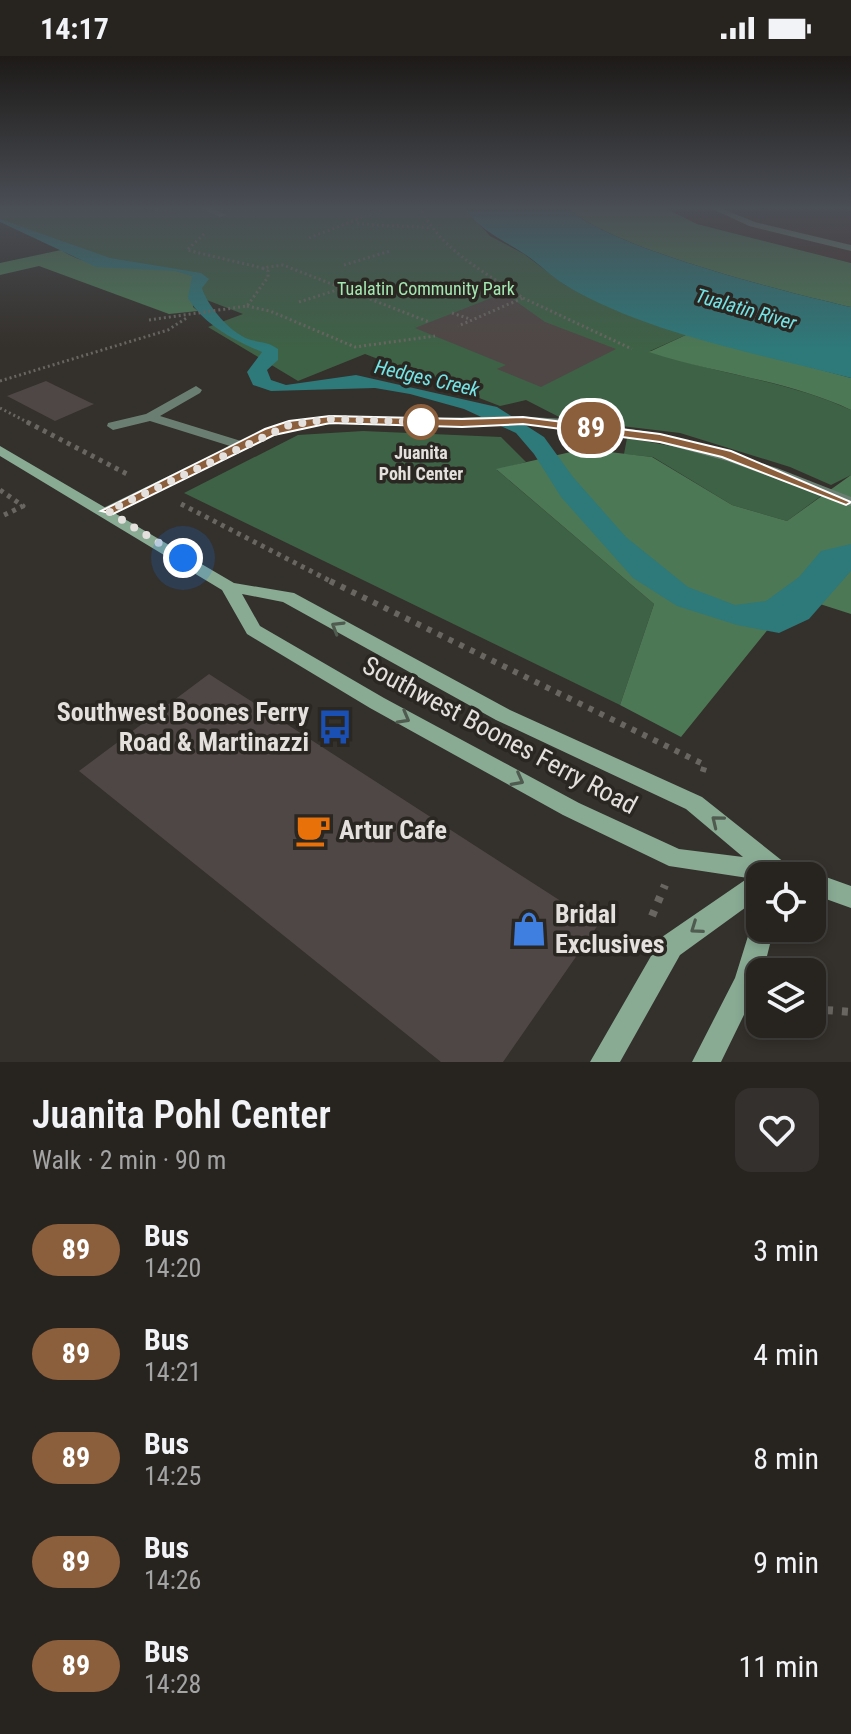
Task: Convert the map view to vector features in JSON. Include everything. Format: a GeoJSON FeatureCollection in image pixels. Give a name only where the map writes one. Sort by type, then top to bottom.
{"type":"FeatureCollection","features":[{"type":"Feature","properties":{"kind":"main road","name":"Southwest Boones Ferry Road"},"geometry":{"type":"LineString","coordinates":[[0,451],[108,511],[229,587],[288,597],[503,715],[694,803],[759,862]]}},
{"type":"Feature","properties":{"kind":"main road","name":"Southwest Boones Ferry Road"},"geometry":{"type":"LineString","coordinates":[[229,587],[253,630],[377,703],[571,809],[677,859],[746,871]]}},
{"type":"Feature","properties":{"kind":"main road"},"geometry":{"type":"LineString","coordinates":[[826,888],[851,897]]}},
{"type":"Feature","properties":{"kind":"main road"},"geometry":{"type":"LineString","coordinates":[[604,1062],[671,946],[746,896]]}},
{"type":"Feature","properties":{"kind":"main road"},"geometry":{"type":"LineString","coordinates":[[706,1062],[747,982],[758,942]]}},
{"type":"Feature","properties":{"kind":"lane"},"geometry":{"type":"LineString","coordinates":[[113,426],[150,417],[196,390]]}},
{"type":"Feature","properties":{"kind":"lane"},"geometry":{"type":"LineString","coordinates":[[150,417],[241,445]]}},
{"type":"Feature","properties":{"kind":"lane"},"geometry":{"type":"LineString","coordinates":[[108,511],[241,445],[289,425],[311,421],[462,423],[523,420],[660,438],[726,454],[851,502]]}},
{"type":"Feature","properties":{"kind":"path"},"geometry":{"type":"LineString","coordinates":[[203,254],[268,271],[268,277],[247,306]]}},
{"type":"Feature","properties":{"kind":"path"},"geometry":{"type":"LineString","coordinates":[[344,265],[380,254]]}},
{"type":"Feature","properties":{"kind":"path"},"geometry":{"type":"LineString","coordinates":[[459,254],[523,298],[632,349]]}},
{"type":"Feature","properties":{"kind":"path"},"geometry":{"type":"LineString","coordinates":[[262,268],[283,265],[429,322]]}},
{"type":"Feature","properties":{"kind":"path"},"geometry":{"type":"LineString","coordinates":[[299,302],[341,289]]}},
{"type":"Feature","properties":{"kind":"path"},"geometry":{"type":"LineString","coordinates":[[458,326],[523,298]]}},
{"type":"Feature","properties":{"kind":"path"},"geometry":{"type":"LineString","coordinates":[[149,320],[188,317],[247,306],[270,311],[355,347],[435,336]]}},
{"type":"Feature","properties":{"kind":"path"},"geometry":{"type":"LineString","coordinates":[[452,313],[471,320]]}},
{"type":"Feature","properties":{"kind":"path"},"geometry":{"type":"LineString","coordinates":[[0,381],[162,332],[188,317]]}},
{"type":"Feature","properties":{"kind":"path"},"geometry":{"type":"LineString","coordinates":[[0,408],[28,421]]}},
{"type":"Feature","properties":{"kind":"path"},"geometry":{"type":"LineString","coordinates":[[0,490],[23,506],[0,517]]}},
{"type":"Feature","properties":{"kind":"path"},"geometry":{"type":"LineString","coordinates":[[826,1010],[851,1012]]}},
{"type":"Feature","properties":{"kind":"shaded area"},"geometry":{"type":"Polygon","coordinates":[[[815,254],[851,254],[851,263],[815,254]]]}},
{"type":"Feature","properties":{"kind":"green space"},"geometry":{"type":"Polygon","coordinates":[[[42,254],[69,254],[110,266],[176,271],[192,276],[193,307],[198,311],[169,314],[39,266],[0,275],[0,263],[42,254]]]}},
{"type":"Feature","properties":{"kind":"green space","name":"Tualatin Community Park"},"geometry":{"type":"Polygon","coordinates":[[[88,254],[524,254],[565,285],[616,309],[688,334],[650,351],[777,384],[851,410],[851,475],[831,485],[790,467],[680,433],[563,419],[526,400],[500,406],[365,354],[298,381],[208,327],[243,314],[88,254]]]}},
{"type":"Feature","properties":{"kind":"green space"},"geometry":{"type":"Polygon","coordinates":[[[662,254],[815,254],[851,263],[851,307],[745,280],[662,254]]]}},
{"type":"Feature","properties":{"kind":"green space"},"geometry":{"type":"Polygon","coordinates":[[[688,334],[851,378],[851,410],[802,391],[649,352],[688,334]]]}},
{"type":"Feature","properties":{"kind":"green space"},"geometry":{"type":"Polygon","coordinates":[[[363,431],[501,437],[526,462],[497,470],[654,604],[620,705],[184,493],[298,435],[363,431]]]}},
{"type":"Feature","properties":{"kind":"green space"},"geometry":{"type":"Polygon","coordinates":[[[627,438],[716,454],[825,493],[787,521],[732,505],[653,457],[624,454],[627,438]]]}},
{"type":"Feature","properties":{"kind":"green space"},"geometry":{"type":"Polygon","coordinates":[[[584,449],[652,457],[732,505],[787,521],[851,475],[851,614],[795,596],[681,737],[620,705],[654,604],[496,469],[584,449]]]}},
{"type":"Feature","properties":{"kind":"water"},"geometry":{"type":"Polygon","coordinates":[[[68,254],[99,254],[201,273],[209,279],[202,288],[205,295],[227,325],[241,336],[278,349],[278,360],[267,370],[271,380],[286,385],[356,375],[497,407],[544,437],[573,477],[626,537],[688,587],[735,605],[766,601],[799,577],[821,551],[851,544],[851,571],[809,619],[779,633],[737,625],[677,606],[633,578],[561,497],[534,454],[516,433],[464,409],[410,394],[375,388],[271,391],[253,385],[247,372],[262,352],[230,337],[202,316],[188,298],[192,276],[176,271],[96,267],[68,254]]]}},
{"type":"Feature","properties":{"kind":"water","name":"Tualatin River"},"geometry":{"type":"Polygon","coordinates":[[[662,254],[745,280],[851,307],[851,378],[705,341],[632,317],[565,285],[526,255],[662,254]]]}},
{"type":"Feature","properties":{"kind":"building"},"geometry":{"type":"Polygon","coordinates":[[[504,293],[545,322],[616,349],[541,387],[497,369],[506,365],[415,328],[504,293]]]}},
{"type":"Feature","properties":{"kind":"building"},"geometry":{"type":"Polygon","coordinates":[[[46,381],[94,404],[55,421],[7,396],[46,381]]]}},
{"type":"Feature","properties":{"kind":"building"},"geometry":{"type":"Polygon","coordinates":[[[209,674],[598,925],[503,1062],[441,1062],[79,771],[209,674]]]}},
{"type":"Feature","properties":{"kind":"bus line","name":"89"},"geometry":{"type":"LineString","coordinates":[[108,511],[269,432],[289,425],[330,419],[462,423],[523,420],[660,438],[726,454],[851,502]]}},
{"type":"Feature","properties":{"kind":"place","name":"Juanita Pohl Center"},"geometry":{"type":"Point","coordinates":[421,422]}},
{"type":"Feature","properties":{"kind":"place","name":"Southwest Boones Ferry Road & Martinazzi"},"geometry":{"type":"Point","coordinates":[335,727]}},
{"type":"Feature","properties":{"kind":"place","name":"Artur Cafe"},"geometry":{"type":"Point","coordinates":[313,830]}},
{"type":"Feature","properties":{"kind":"place","name":"Bridal Exclusives"},"geometry":{"type":"Point","coordinates":[529,929]}},
{"type":"Feature","properties":{"kind":"route"},"geometry":{"type":"LineString","coordinates":[[183,558],[108,511],[241,445],[289,425],[330,419],[421,422]]}},
{"type":"Feature","properties":{"kind":"water label","name":"Hedges Creek"},"geometry":{"type":"Point","coordinates":[427,378]}}]}
